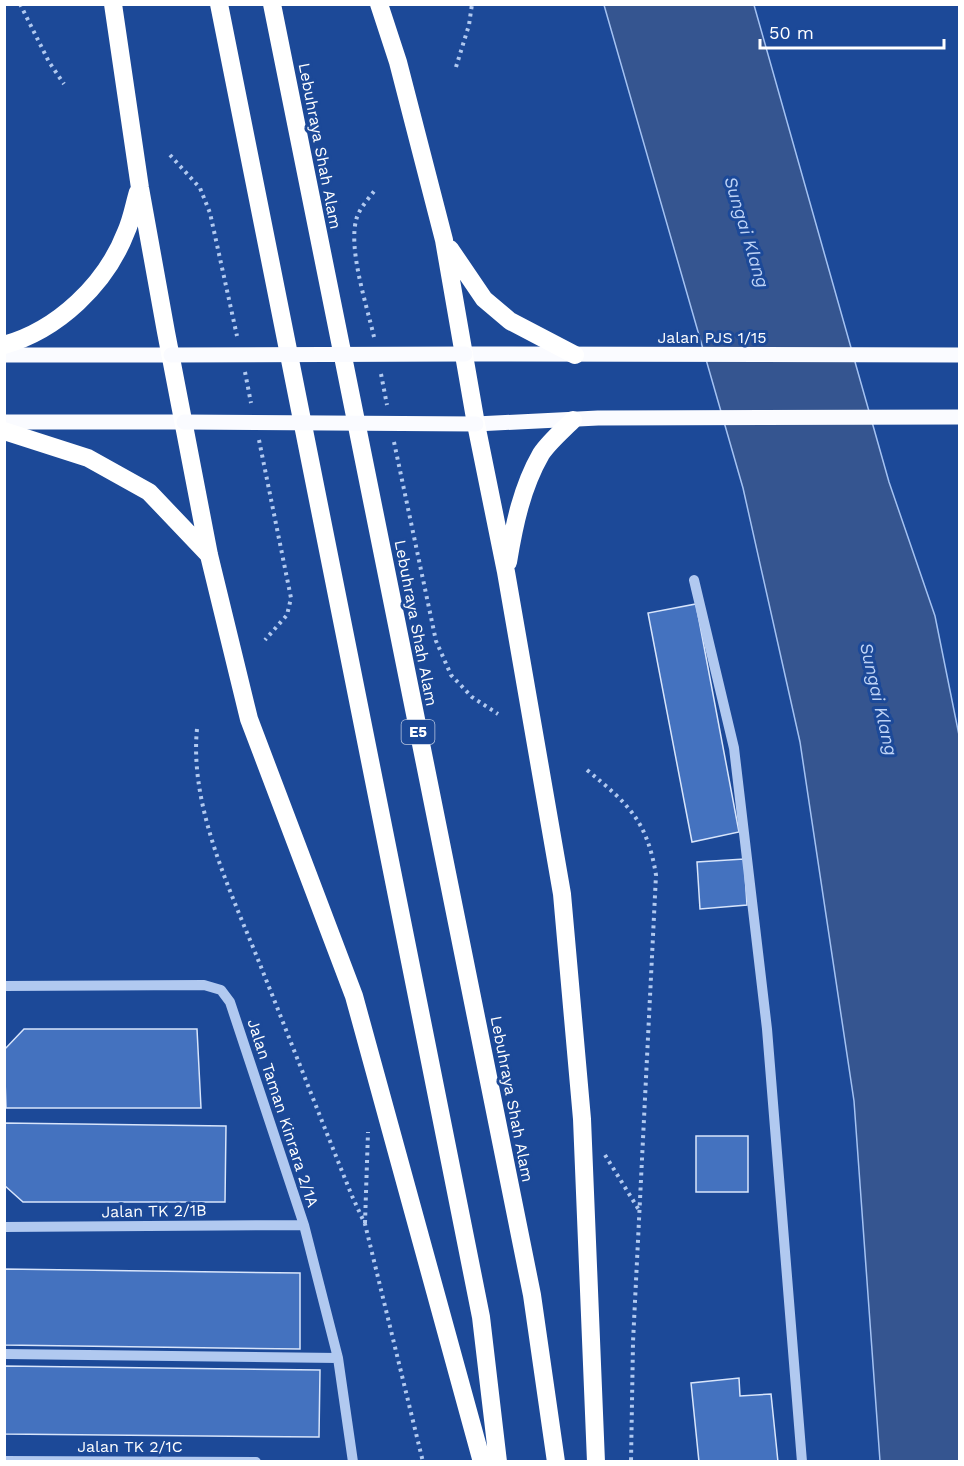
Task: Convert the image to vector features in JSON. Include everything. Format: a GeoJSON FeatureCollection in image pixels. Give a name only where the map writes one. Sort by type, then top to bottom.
{"type":"FeatureCollection","features":[{"type":"Feature","properties":{"kind":"highway"},"geometry":{"type":"LineString","coordinates":[[113,4],[140,188],[209,555],[249,719],[354,996],[482,1461]]}},
{"type":"Feature","properties":{"kind":"highway"},"geometry":{"type":"LineString","coordinates":[[219,4],[481,1317],[498,1461]]}},
{"type":"Feature","properties":{"kind":"highway","name":"Lebuhraya Shah Alam"},"geometry":{"type":"LineString","coordinates":[[272,4],[529,1283],[556,1461]]}},
{"type":"Feature","properties":{"kind":"highway"},"geometry":{"type":"LineString","coordinates":[[380,4],[398,62],[444,240],[476,424],[506,572],[562,894],[582,1119],[596,1461]]}},
{"type":"Feature","properties":{"kind":"highway"},"geometry":{"type":"LineString","coordinates":[[4,345],[30,338],[71,309],[103,273],[126,232],[140,188]]}},
{"type":"Feature","properties":{"kind":"highway"},"geometry":{"type":"LineString","coordinates":[[444,240],[484,299],[510,321],[575,355]]}},
{"type":"Feature","properties":{"kind":"highway"},"geometry":{"type":"LineString","coordinates":[[506,572],[513,528],[525,489],[542,453],[573,420]]}},
{"type":"Feature","properties":{"kind":"highway"},"geometry":{"type":"LineString","coordinates":[[4,431],[88,458],[149,492],[209,555]]}},
{"type":"Feature","properties":{"kind":"main road","name":"Jalan PJS 1/15"},"geometry":{"type":"LineString","coordinates":[[4,355],[960,355]]}},
{"type":"Feature","properties":{"kind":"main road"},"geometry":{"type":"LineString","coordinates":[[4,422],[476,424],[598,418],[960,417]]}},
{"type":"Feature","properties":{"kind":"street"},"geometry":{"type":"LineString","coordinates":[[694,580],[735,760],[767,1029],[802,1461]]}},
{"type":"Feature","properties":{"kind":"street","name":"Jalan Taman Kinrara 2/1A"},"geometry":{"type":"LineString","coordinates":[[4,986],[204,985],[221,990],[230,1002],[304,1225],[338,1358],[353,1461]]}},
{"type":"Feature","properties":{"kind":"street","name":"Jalan TK 2/1B"},"geometry":{"type":"LineString","coordinates":[[4,1227],[304,1225]]}},
{"type":"Feature","properties":{"kind":"street"},"geometry":{"type":"LineString","coordinates":[[4,1354],[338,1358]]}},
{"type":"Feature","properties":{"kind":"street","name":"Jalan TK 2/1C"},"geometry":{"type":"LineString","coordinates":[[4,1461],[256,1461]]}},
{"type":"Feature","properties":{"kind":"path"},"geometry":{"type":"LineString","coordinates":[[20,4],[49,62],[63,84]]}},
{"type":"Feature","properties":{"kind":"path"},"geometry":{"type":"LineString","coordinates":[[456,67],[469,25],[472,4]]}},
{"type":"Feature","properties":{"kind":"path"},"geometry":{"type":"LineString","coordinates":[[170,155],[200,188],[210,213],[239,345]]}},
{"type":"Feature","properties":{"kind":"path"},"geometry":{"type":"LineString","coordinates":[[375,190],[357,215],[354,232],[359,278],[376,347]]}},
{"type":"Feature","properties":{"kind":"path"},"geometry":{"type":"LineString","coordinates":[[244,368],[253,413]]}},
{"type":"Feature","properties":{"kind":"path"},"geometry":{"type":"LineString","coordinates":[[381,370],[389,416]]}},
{"type":"Feature","properties":{"kind":"path"},"geometry":{"type":"LineString","coordinates":[[258,436],[291,598],[287,615],[265,640]]}},
{"type":"Feature","properties":{"kind":"path"},"geometry":{"type":"LineString","coordinates":[[393,438],[436,640],[452,675],[472,697],[498,714]]}},
{"type":"Feature","properties":{"kind":"path"},"geometry":{"type":"LineString","coordinates":[[197,729],[195,749],[199,784],[217,855],[365,1224],[421,1445],[423,1461]]}},
{"type":"Feature","properties":{"kind":"path"},"geometry":{"type":"LineString","coordinates":[[587,770],[636,814],[653,855],[656,875],[633,1342],[631,1461]]}},
{"type":"Feature","properties":{"kind":"path"},"geometry":{"type":"LineString","coordinates":[[365,1224],[368,1122]]}},
{"type":"Feature","properties":{"kind":"path"},"geometry":{"type":"LineString","coordinates":[[601,1149],[639,1210]]}},
{"type":"Feature","properties":{"kind":"water","name":"Sungai Klang"},"geometry":{"type":"Polygon","coordinates":[[[604,5],[754,5],[889,482],[935,616],[960,740],[959,1461],[880,1461],[854,1101],[800,742],[743,488],[604,5]]]}},
{"type":"Feature","properties":{"kind":"building"},"geometry":{"type":"Polygon","coordinates":[[[696,604],[739,832],[692,842],[648,613],[696,604]]]}},
{"type":"Feature","properties":{"kind":"building"},"geometry":{"type":"Polygon","coordinates":[[[744,859],[747,905],[700,909],[697,862],[744,859]]]}},
{"type":"Feature","properties":{"kind":"building"},"geometry":{"type":"Polygon","coordinates":[[[24,1029],[197,1029],[201,1108],[6,1108],[4,1050],[24,1029]]]}},
{"type":"Feature","properties":{"kind":"building"},"geometry":{"type":"Polygon","coordinates":[[[4,1123],[226,1126],[225,1202],[23,1202],[4,1185],[4,1123]]]}},
{"type":"Feature","properties":{"kind":"building"},"geometry":{"type":"Polygon","coordinates":[[[696,1136],[748,1136],[748,1192],[696,1192],[696,1136]]]}},
{"type":"Feature","properties":{"kind":"building"},"geometry":{"type":"Polygon","coordinates":[[[4,1269],[300,1273],[300,1349],[4,1345],[4,1269]]]}},
{"type":"Feature","properties":{"kind":"building"},"geometry":{"type":"Polygon","coordinates":[[[4,1366],[320,1370],[319,1437],[4,1434],[4,1366]]]}},
{"type":"Feature","properties":{"kind":"building"},"geometry":{"type":"Polygon","coordinates":[[[739,1378],[740,1396],[771,1394],[778,1462],[699,1462],[691,1383],[739,1378]]]}}]}
